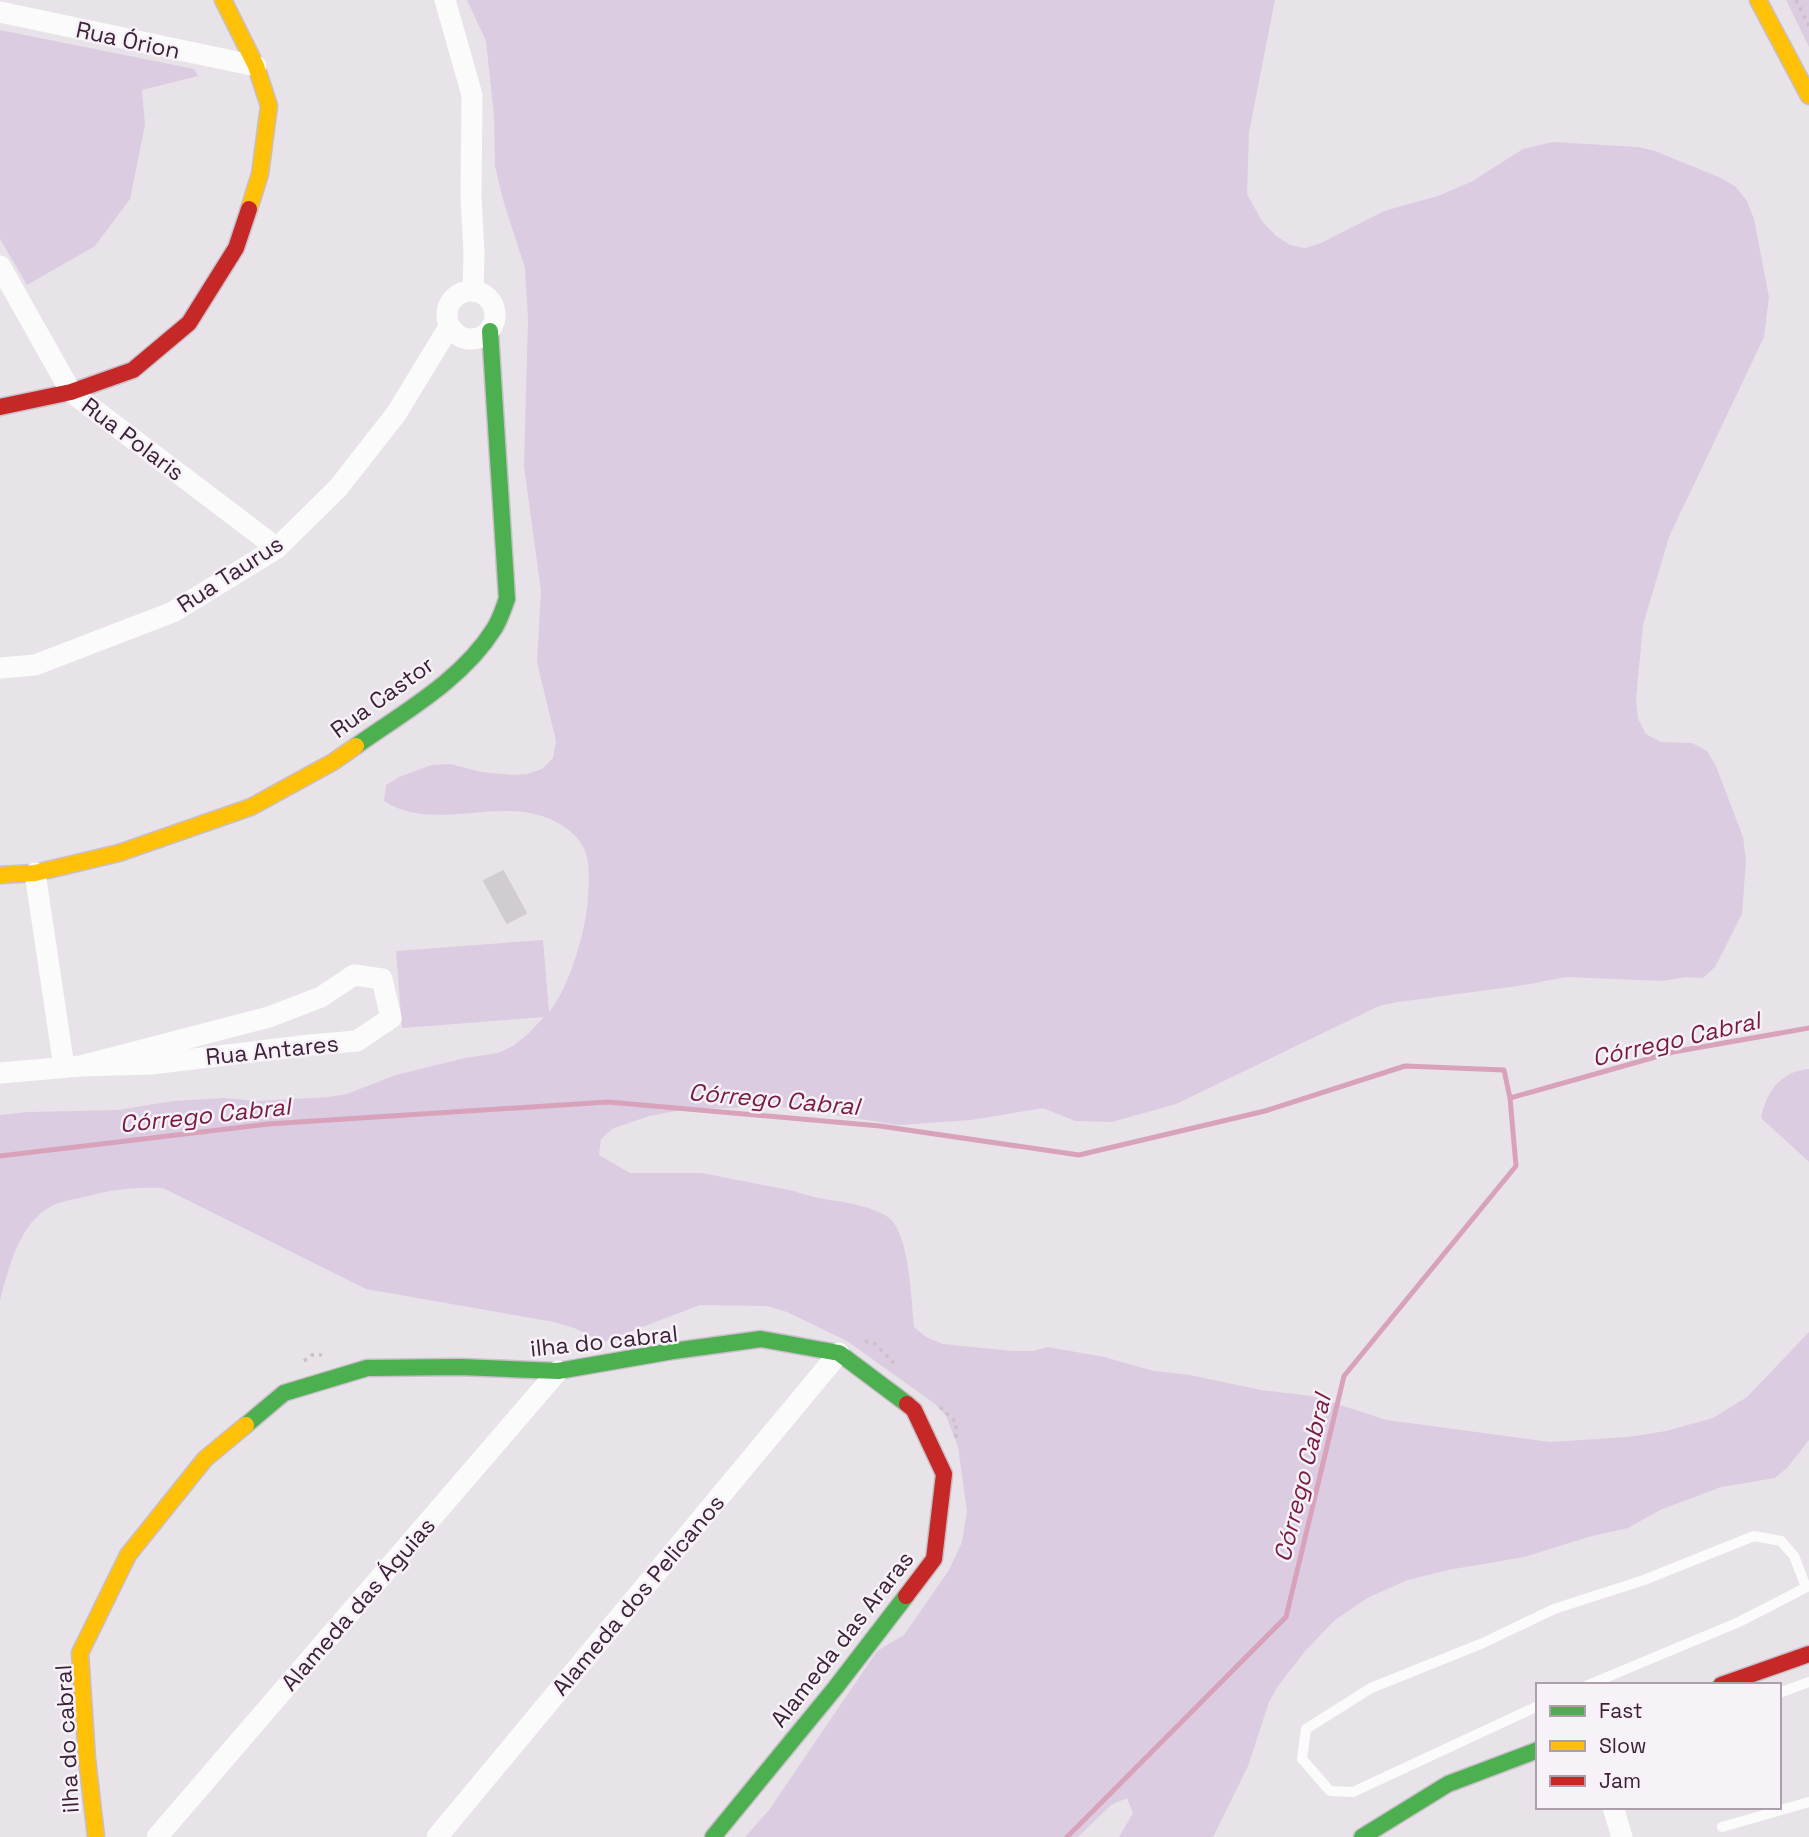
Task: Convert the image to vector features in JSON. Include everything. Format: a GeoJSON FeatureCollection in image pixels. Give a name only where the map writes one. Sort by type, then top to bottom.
{"type":"FeatureCollection","features":[{"type":"Feature","properties":{"kind":"street"},"geometry":{"type":"LineString","coordinates":[[0,407],[71,392],[133,370],[189,323],[236,248],[260,174],[269,106],[256,66],[223,0]]}},
{"type":"Feature","properties":{"kind":"street"},"geometry":{"type":"LineString","coordinates":[[445,0],[472,95],[472,291]]}},
{"type":"Feature","properties":{"kind":"street"},"geometry":{"type":"LineString","coordinates":[[1758,0],[1809,96]]}},
{"type":"Feature","properties":{"kind":"street","name":"Rua Órion"},"geometry":{"type":"LineString","coordinates":[[0,12],[256,66]]}},
{"type":"Feature","properties":{"kind":"street","name":"Rua Polaris"},"geometry":{"type":"LineString","coordinates":[[0,267],[71,392],[277,548]]}},
{"type":"Feature","properties":{"kind":"street"},"geometry":{"type":"LineString","coordinates":[[472,291],[481,293],[494,305],[494,323],[490,331],[473,340],[463,339],[455,334],[449,327],[446,314],[450,302],[460,293],[472,291]]}},
{"type":"Feature","properties":{"kind":"street","name":"Rua Taurus"},"geometry":{"type":"LineString","coordinates":[[0,668],[35,665],[173,612],[277,548],[338,488],[388,424],[449,327]]}},
{"type":"Feature","properties":{"kind":"street","name":"Rua Castor"},"geometry":{"type":"LineString","coordinates":[[0,875],[35,873],[118,853],[251,807],[344,754],[434,691],[478,652],[496,627],[507,599],[490,331]]}},
{"type":"Feature","properties":{"kind":"street"},"geometry":{"type":"LineString","coordinates":[[35,873],[72,1067]]}},
{"type":"Feature","properties":{"kind":"street","name":"Rua Antares"},"geometry":{"type":"LineString","coordinates":[[0,1073],[151,1064],[357,1041],[391,1018],[382,979],[354,975],[321,997],[269,1017],[72,1067]]}},
{"type":"Feature","properties":{"kind":"street","name":"Alameda das Araras"},"geometry":{"type":"LineString","coordinates":[[96,1837],[87,1759],[80,1653],[128,1555],[205,1460],[284,1393],[367,1368],[460,1367],[558,1371],[761,1339],[839,1353],[914,1410],[944,1474],[934,1559],[836,1687],[713,1837]]}},
{"type":"Feature","properties":{"kind":"street","name":"Alameda dos Pelicanos"},"geometry":{"type":"LineString","coordinates":[[437,1837],[839,1353]]}},
{"type":"Feature","properties":{"kind":"street","name":"Alameda das Águias"},"geometry":{"type":"LineString","coordinates":[[157,1837],[558,1371]]}},
{"type":"Feature","properties":{"kind":"street"},"geometry":{"type":"LineString","coordinates":[[1727,1683],[1809,1654]]}},
{"type":"Feature","properties":{"kind":"street"},"geometry":{"type":"LineString","coordinates":[[1362,1837],[1448,1784],[1536,1751]]}},
{"type":"Feature","properties":{"kind":"street"},"geometry":{"type":"LineString","coordinates":[[1614,1809],[1622,1837]]}},
{"type":"Feature","properties":{"kind":"lane"},"geometry":{"type":"LineString","coordinates":[[1536,1707],[1353,1792],[1330,1791],[1302,1759],[1306,1729],[1371,1688],[1483,1643],[1554,1609],[1644,1580],[1755,1536],[1781,1541],[1794,1556],[1807,1587],[1739,1622],[1593,1683]]}},
{"type":"Feature","properties":{"kind":"lane"},"geometry":{"type":"LineString","coordinates":[[1781,1692],[1809,1682]]}},
{"type":"Feature","properties":{"kind":"lane"},"geometry":{"type":"LineString","coordinates":[[1722,1827],[1809,1802]]}},
{"type":"Feature","properties":{"kind":"path"},"geometry":{"type":"LineString","coordinates":[[1796,0],[1809,26]]}},
{"type":"Feature","properties":{"kind":"path"},"geometry":{"type":"LineString","coordinates":[[862,1341],[875,1344],[902,1370]]}},
{"type":"Feature","properties":{"kind":"path"},"geometry":{"type":"LineString","coordinates":[[302,1364],[312,1355],[326,1355]]}},
{"type":"Feature","properties":{"kind":"path"},"geometry":{"type":"LineString","coordinates":[[938,1404],[956,1422],[956,1449]]}},
{"type":"Feature","properties":{"kind":"shaded area"},"geometry":{"type":"Polygon","coordinates":[[[467,0],[1275,0],[1249,132],[1247,194],[1262,221],[1275,235],[1290,245],[1305,248],[1321,243],[1384,211],[1438,196],[1471,182],[1523,149],[1553,142],[1638,147],[1655,151],[1721,178],[1736,187],[1747,201],[1754,219],[1769,297],[1764,337],[1669,537],[1643,625],[1636,699],[1638,719],[1646,734],[1661,742],[1692,743],[1707,751],[1716,766],[1743,837],[1746,860],[1742,914],[1715,967],[1703,978],[1686,977],[1663,981],[1566,977],[1379,1006],[1176,1104],[1112,1122],[1075,1121],[1043,1108],[971,1120],[899,1125],[775,1106],[682,1110],[649,1116],[612,1129],[601,1139],[599,1155],[630,1173],[702,1173],[858,1205],[885,1215],[895,1225],[905,1252],[914,1327],[926,1337],[943,1344],[1013,1351],[1033,1351],[1048,1347],[1104,1357],[1154,1371],[1312,1396],[1387,1420],[1550,1442],[1628,1437],[1666,1431],[1713,1418],[1747,1397],[1809,1332],[1809,1440],[1787,1468],[1775,1478],[1721,1487],[1660,1510],[1628,1528],[1524,1557],[1408,1580],[1369,1597],[1335,1620],[1306,1650],[1278,1686],[1269,1702],[1248,1766],[1213,1837],[1119,1837],[1133,1813],[1127,1798],[1111,1805],[1078,1837],[745,1837],[769,1810],[877,1651],[904,1635],[949,1570],[962,1542],[967,1511],[958,1447],[946,1416],[935,1404],[847,1341],[787,1312],[767,1306],[700,1305],[603,1342],[554,1322],[366,1289],[163,1188],[125,1189],[97,1194],[56,1204],[44,1211],[33,1221],[18,1245],[0,1300],[0,1115],[118,1110],[173,1101],[224,1098],[259,1101],[329,1097],[347,1094],[396,1075],[498,1053],[513,1046],[544,1017],[402,1028],[396,951],[543,940],[549,1012],[563,989],[576,957],[587,910],[589,874],[583,846],[570,831],[539,815],[516,811],[425,814],[404,810],[384,801],[386,785],[399,777],[432,765],[450,764],[481,772],[512,775],[542,769],[553,758],[556,741],[537,662],[541,591],[524,466],[528,320],[525,268],[495,166],[494,116],[486,41],[467,0]]]}},
{"type":"Feature","properties":{"kind":"shaded area"},"geometry":{"type":"Polygon","coordinates":[[[1786,0],[1809,0],[1809,47],[1786,0]]]}},
{"type":"Feature","properties":{"kind":"shaded area"},"geometry":{"type":"Polygon","coordinates":[[[0,30],[194,69],[198,76],[142,90],[145,125],[130,199],[95,246],[27,285],[0,239],[0,30]]]}},
{"type":"Feature","properties":{"kind":"shaded area"},"geometry":{"type":"Polygon","coordinates":[[[1809,1069],[1809,1162],[1761,1118],[1776,1084],[1790,1074],[1809,1069]]]}},
{"type":"Feature","properties":{"kind":"building"},"geometry":{"type":"Polygon","coordinates":[[[503,871],[526,913],[507,923],[484,881],[503,871]]]}},
{"type":"Feature","properties":{"kind":"waterway","name":"Córrego Cabral"},"geometry":{"type":"LineString","coordinates":[[0,1156],[268,1124],[608,1102],[880,1126],[1079,1155],[1265,1111],[1405,1066],[1504,1070],[1510,1098],[1673,1052],[1809,1028]]}},
{"type":"Feature","properties":{"kind":"waterway","name":"Córrego Cabral"},"geometry":{"type":"LineString","coordinates":[[1067,1837],[1286,1617],[1344,1376],[1516,1166],[1510,1098]]}},
{"type":"Feature","properties":{"kind":"traffic: fast"},"geometry":{"type":"LineString","coordinates":[[356,746],[431,694],[466,664],[494,629],[507,599],[490,331]]}},
{"type":"Feature","properties":{"kind":"traffic: fast"},"geometry":{"type":"LineString","coordinates":[[246,1425],[284,1393],[367,1368],[460,1367],[558,1371],[761,1339],[839,1353],[907,1404]]}},
{"type":"Feature","properties":{"kind":"traffic: fast"},"geometry":{"type":"LineString","coordinates":[[713,1837],[836,1687],[906,1596]]}},
{"type":"Feature","properties":{"kind":"traffic: fast"},"geometry":{"type":"LineString","coordinates":[[1362,1837],[1448,1784],[1536,1751]]}},
{"type":"Feature","properties":{"kind":"traffic: slow"},"geometry":{"type":"LineString","coordinates":[[223,0],[256,66],[269,106],[260,174],[249,209]]}},
{"type":"Feature","properties":{"kind":"traffic: slow"},"geometry":{"type":"LineString","coordinates":[[1758,0],[1809,96]]}},
{"type":"Feature","properties":{"kind":"traffic: slow"},"geometry":{"type":"LineString","coordinates":[[0,875],[35,873],[119,853],[251,807],[333,762],[356,746]]}},
{"type":"Feature","properties":{"kind":"traffic: slow"},"geometry":{"type":"LineString","coordinates":[[96,1837],[87,1759],[80,1653],[128,1555],[205,1459],[246,1425]]}},
{"type":"Feature","properties":{"kind":"traffic: jam"},"geometry":{"type":"LineString","coordinates":[[0,407],[71,392],[133,370],[189,323],[236,248],[249,209]]}},
{"type":"Feature","properties":{"kind":"traffic: jam"},"geometry":{"type":"LineString","coordinates":[[906,1596],[934,1559],[944,1474],[914,1410],[907,1404]]}},
{"type":"Feature","properties":{"kind":"traffic: jam"},"geometry":{"type":"LineString","coordinates":[[1727,1683],[1809,1654]]}}]}
